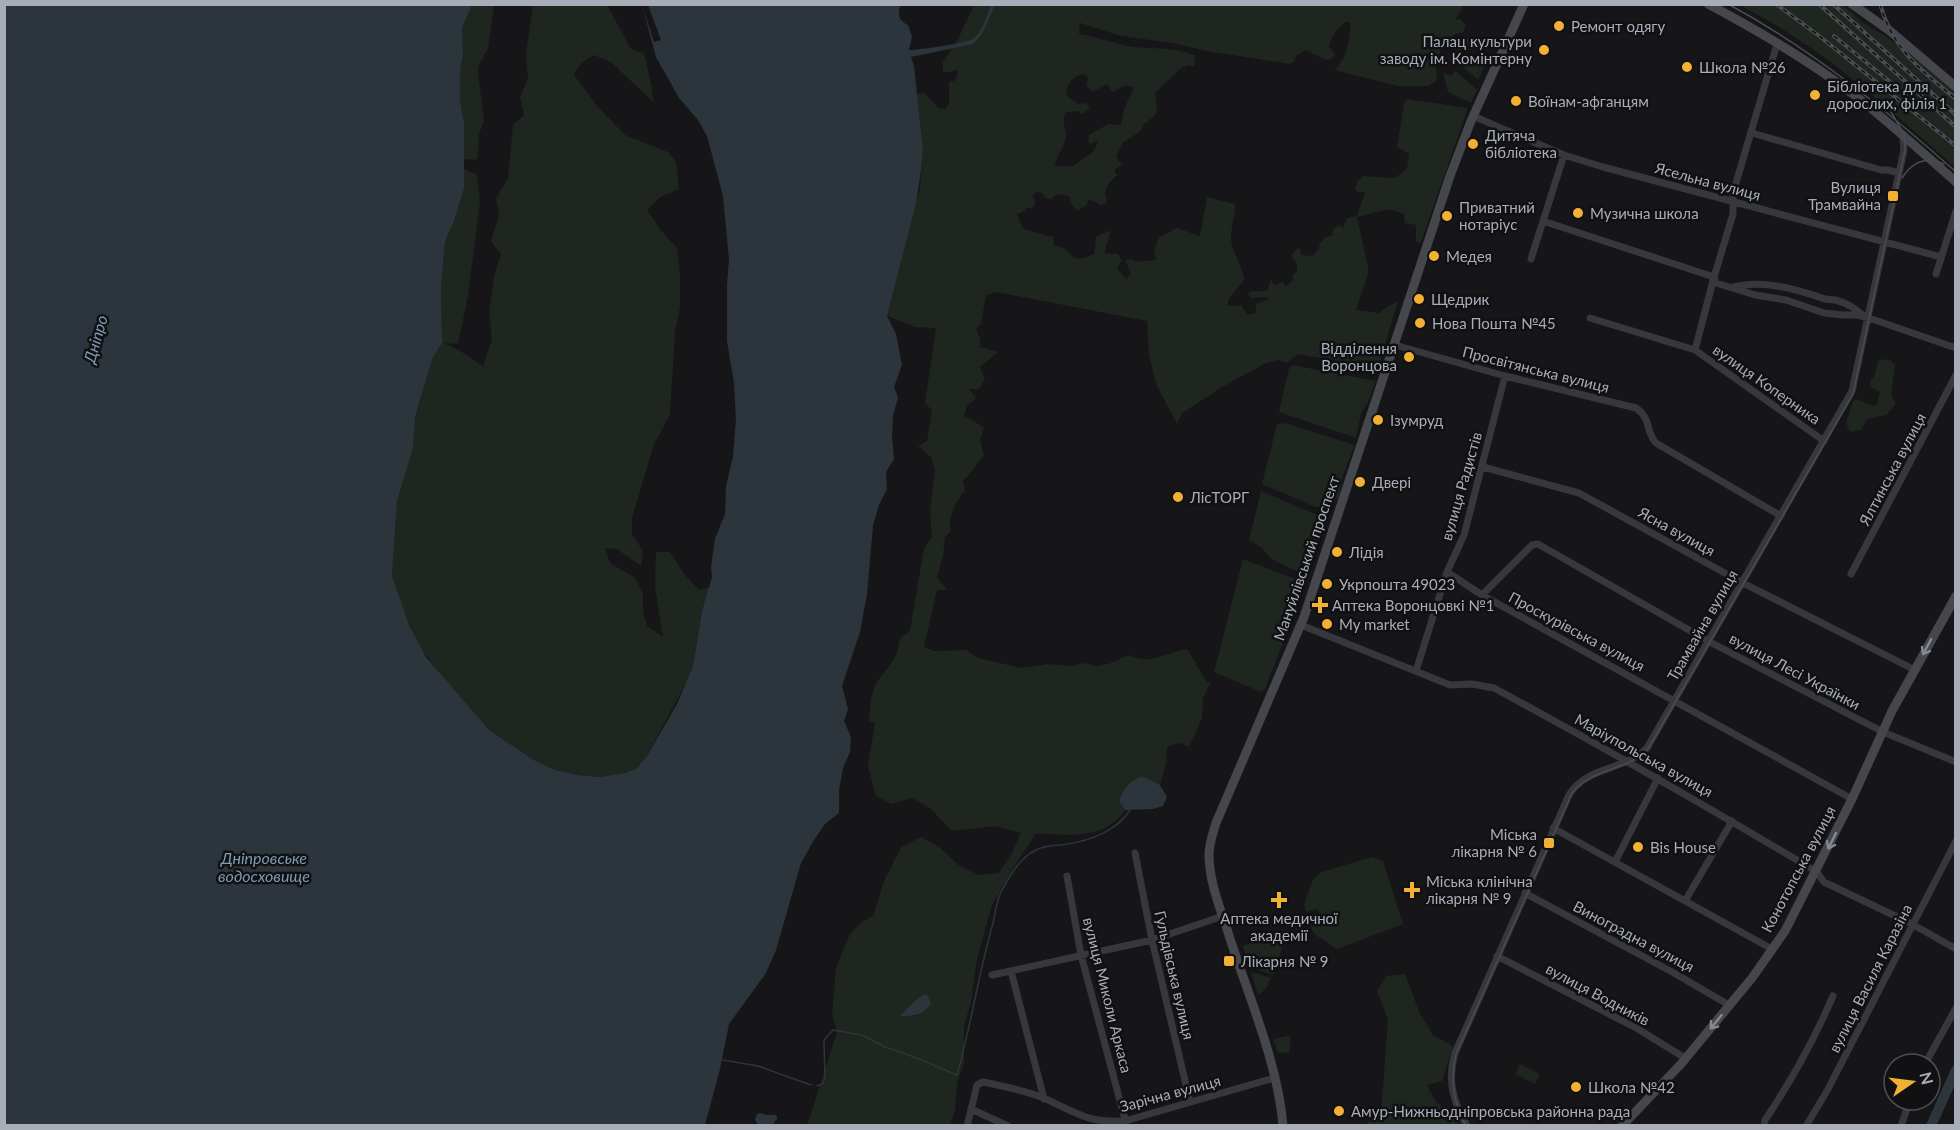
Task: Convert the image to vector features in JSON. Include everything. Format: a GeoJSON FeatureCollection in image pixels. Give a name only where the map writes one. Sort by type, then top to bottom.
{"type":"FeatureCollection","features":[{"type":"Feature","properties":{"kind":"main road","name":"Мануйлівський проспект"},"geometry":{"type":"LineString","coordinates":[[1282,1125],[1274,1078],[1222,916],[1210,867],[1209,851],[1216,823],[1301,626],[1443,196],[1473,116],[1524,4]]}},
{"type":"Feature","properties":{"kind":"main road"},"geometry":{"type":"LineString","coordinates":[[1708,4],[1777,44],[1856,97],[1956,182]]}},
{"type":"Feature","properties":{"kind":"main road"},"geometry":{"type":"LineString","coordinates":[[1852,4],[1890,31],[1956,87]]}},
{"type":"Feature","properties":{"kind":"main road","name":"Конотопська вулиця"},"geometry":{"type":"LineString","coordinates":[[1622,1125],[1685,1058],[1785,931],[1817,872],[1896,704],[1956,596]]}},
{"type":"Feature","properties":{"kind":"street"},"geometry":{"type":"LineString","coordinates":[[1695,350],[1733,214],[1733,193],[1777,44]]}},
{"type":"Feature","properties":{"kind":"street","name":"Ясельна вулиця"},"geometry":{"type":"LineString","coordinates":[[1473,116],[1563,155],[1941,257]]}},
{"type":"Feature","properties":{"kind":"street"},"geometry":{"type":"LineString","coordinates":[[1752,133],[1881,170],[1899,173]]}},
{"type":"Feature","properties":{"kind":"street","name":"Трамвайна вулиця"},"geometry":{"type":"LineString","coordinates":[[1467,1125],[1457,1108],[1451,1082],[1451,1067],[1457,1047],[1569,795],[1577,784],[1589,776],[1629,760],[1647,748],[1852,391],[1904,150],[1903,136]]}},
{"type":"Feature","properties":{"kind":"street"},"geometry":{"type":"LineString","coordinates":[[1531,259],[1563,155]]}},
{"type":"Feature","properties":{"kind":"street"},"geometry":{"type":"LineString","coordinates":[[1936,274],[1956,211]]}},
{"type":"Feature","properties":{"kind":"street"},"geometry":{"type":"LineString","coordinates":[[1544,221],[1714,277]]}},
{"type":"Feature","properties":{"kind":"street"},"geometry":{"type":"LineString","coordinates":[[1714,277],[1716,283],[1731,288],[1786,300],[1824,313],[1868,317],[1956,348]]}},
{"type":"Feature","properties":{"kind":"street"},"geometry":{"type":"LineString","coordinates":[[1731,288],[1747,284],[1785,287],[1824,299],[1847,303],[1868,317]]}},
{"type":"Feature","properties":{"kind":"street","name":"вулиця Коперника"},"geometry":{"type":"LineString","coordinates":[[1590,318],[1695,350],[1824,441]]}},
{"type":"Feature","properties":{"kind":"street","name":"Просвітянська вулиця"},"geometry":{"type":"LineString","coordinates":[[1395,345],[1505,376],[1636,408],[1647,418],[1652,440],[1781,516]]}},
{"type":"Feature","properties":{"kind":"street","name":"Ялтинська вулиця"},"geometry":{"type":"LineString","coordinates":[[1851,574],[1956,375]]}},
{"type":"Feature","properties":{"kind":"street","name":"вулиця Радистів"},"geometry":{"type":"LineString","coordinates":[[1416,670],[1447,572],[1464,535],[1505,376]]}},
{"type":"Feature","properties":{"kind":"street","name":"Ясна вулиця"},"geometry":{"type":"LineString","coordinates":[[1483,466],[1579,493],[1743,583],[1915,670]]}},
{"type":"Feature","properties":{"kind":"street","name":"вулиця Лесі Українки"},"geometry":{"type":"LineString","coordinates":[[1482,595],[1536,543],[1709,641],[1883,732],[1956,762]]}},
{"type":"Feature","properties":{"kind":"street","name":"Проскурівська вулиця"},"geometry":{"type":"LineString","coordinates":[[1447,572],[1482,595],[1852,799]]}},
{"type":"Feature","properties":{"kind":"street","name":"Маріупольська вулиця"},"geometry":{"type":"LineString","coordinates":[[1301,626],[1450,685],[1472,684],[1494,688],[1629,760],[1732,820],[1817,872],[1824,882],[1912,924],[1956,949]]}},
{"type":"Feature","properties":{"kind":"street"},"geometry":{"type":"LineString","coordinates":[[1616,862],[1658,778]]}},
{"type":"Feature","properties":{"kind":"street"},"geometry":{"type":"LineString","coordinates":[[1685,901],[1732,820]]}},
{"type":"Feature","properties":{"kind":"street"},"geometry":{"type":"LineString","coordinates":[[1554,828],[1772,949]]}},
{"type":"Feature","properties":{"kind":"street","name":"вулиця Василя Каразіна"},"geometry":{"type":"LineString","coordinates":[[1806,1125],[1827,1091],[1956,841]]}},
{"type":"Feature","properties":{"kind":"street","name":"Гульдівська вулиця"},"geometry":{"type":"LineString","coordinates":[[1135,853],[1152,940],[1190,1101]]}},
{"type":"Feature","properties":{"kind":"street","name":"вулиця Миколи Аркаса"},"geometry":{"type":"LineString","coordinates":[[1067,876],[1081,955],[1126,1123]]}},
{"type":"Feature","properties":{"kind":"street","name":"Виноградна вулиця"},"geometry":{"type":"LineString","coordinates":[[1525,893],[1729,1005]]}},
{"type":"Feature","properties":{"kind":"street"},"geometry":{"type":"LineString","coordinates":[[992,975],[1152,940],[1222,916]]}},
{"type":"Feature","properties":{"kind":"street","name":"вулиця Водників"},"geometry":{"type":"LineString","coordinates":[[1497,957],[1638,1029],[1685,1058]]}},
{"type":"Feature","properties":{"kind":"street"},"geometry":{"type":"LineString","coordinates":[[1011,971],[1044,1099]]}},
{"type":"Feature","properties":{"kind":"street"},"geometry":{"type":"LineString","coordinates":[[1764,1125],[1805,1056],[1833,996]]}},
{"type":"Feature","properties":{"kind":"street"},"geometry":{"type":"LineString","coordinates":[[1932,1052],[1956,1008]]}},
{"type":"Feature","properties":{"kind":"street","name":"Зарічна вулиця"},"geometry":{"type":"LineString","coordinates":[[967,1125],[977,1086],[983,1082],[1044,1099],[1088,1119],[1126,1123],[1190,1101],[1274,1078]]}},
{"type":"Feature","properties":{"kind":"street"},"geometry":{"type":"LineString","coordinates":[[971,1109],[1008,1125]]}},
{"type":"Feature","properties":{"kind":"shaded area"},"geometry":{"type":"Polygon","coordinates":[[[1458,4],[1463,7],[1455,20],[1460,19],[1466,25],[1463,32],[1455,34],[1443,45],[1473,37],[1499,42],[1470,50],[1457,50],[1442,45],[1436,66],[1436,81],[1429,86],[1398,86],[1334,70],[1342,61],[1347,48],[1350,22],[1345,22],[1333,36],[1329,47],[1335,54],[1331,60],[1323,59],[1306,50],[1296,56],[1294,62],[1290,64],[1121,36],[1080,23],[1079,34],[1134,47],[1187,52],[1194,55],[1195,67],[1189,65],[1181,68],[1155,93],[1156,115],[1143,125],[1140,132],[1123,142],[1116,157],[1122,165],[1114,170],[1117,175],[1106,188],[1106,203],[1100,205],[1088,200],[1087,205],[1077,211],[1069,196],[1058,194],[1051,199],[1037,192],[1032,196],[1036,202],[1032,208],[1026,208],[1025,211],[1017,214],[1023,229],[1053,237],[1054,245],[1064,248],[1074,258],[1081,259],[1094,254],[1096,237],[1111,230],[1105,253],[1118,254],[1122,260],[1117,268],[1126,279],[1131,274],[1125,260],[1131,259],[1136,262],[1156,260],[1154,251],[1159,237],[1177,228],[1200,236],[1207,197],[1235,204],[1232,243],[1244,280],[1228,300],[1228,306],[1241,305],[1248,315],[1255,313],[1257,303],[1269,297],[1251,298],[1248,294],[1251,291],[1267,291],[1271,279],[1274,285],[1283,282],[1285,287],[1293,280],[1293,274],[1297,273],[1297,264],[1292,256],[1295,250],[1299,248],[1302,255],[1312,256],[1326,237],[1332,236],[1333,229],[1339,225],[1343,228],[1347,218],[1357,216],[1365,192],[1358,192],[1355,189],[1362,176],[1395,178],[1407,169],[1409,154],[1397,147],[1404,104],[1407,99],[1468,108],[1421,242],[1416,242],[1416,225],[1405,223],[1404,214],[1389,209],[1357,217],[1368,274],[1356,310],[1379,313],[1398,301],[1378,368],[1298,354],[1287,363],[1278,360],[1266,363],[1224,386],[1182,413],[1177,424],[1156,384],[1149,355],[1147,321],[996,292],[986,295],[981,324],[976,329],[980,338],[980,347],[998,352],[980,367],[985,379],[979,389],[969,389],[976,398],[967,406],[964,416],[984,427],[980,440],[984,456],[963,480],[965,491],[958,499],[951,515],[951,532],[945,537],[937,577],[947,590],[937,590],[924,647],[934,651],[966,650],[978,658],[1021,668],[1048,664],[1072,666],[1084,663],[1096,666],[1108,664],[1129,655],[1152,659],[1187,649],[1207,682],[1211,682],[1203,698],[1202,718],[1189,747],[1180,743],[1168,746],[1167,760],[1160,785],[1142,776],[1125,789],[1119,800],[1125,810],[1107,827],[1085,834],[1036,834],[1018,860],[992,905],[977,959],[971,1002],[964,1026],[964,1063],[957,1083],[955,1111],[950,1125],[807,1126],[837,1032],[832,1013],[836,968],[850,934],[863,921],[873,916],[884,881],[901,847],[921,837],[939,847],[960,866],[979,875],[999,873],[1021,833],[995,826],[952,831],[930,808],[912,798],[891,804],[876,796],[868,766],[875,722],[869,722],[873,693],[896,655],[900,638],[910,631],[924,548],[932,537],[930,511],[935,469],[931,457],[918,446],[927,441],[932,410],[925,403],[936,328],[915,327],[887,316],[920,188],[923,151],[916,94],[924,93],[939,108],[945,109],[949,104],[949,82],[956,80],[958,70],[943,73],[943,62],[958,39],[974,5],[1458,4]],[[1083,74],[1071,82],[1066,95],[1078,104],[1086,103],[1090,107],[1083,114],[1077,111],[1066,112],[1064,121],[1066,137],[1055,166],[1073,166],[1090,155],[1096,147],[1098,140],[1091,144],[1088,141],[1089,135],[1108,124],[1121,125],[1124,109],[1134,88],[1127,85],[1112,92],[1107,84],[1093,92],[1086,86],[1089,77],[1083,74]],[[916,1001],[902,1014],[915,1016],[928,1009],[916,1001]]]}},
{"type":"Feature","properties":{"kind":"shaded area"},"geometry":{"type":"Polygon","coordinates":[[[472,5],[494,5],[488,48],[479,65],[478,73],[484,121],[479,134],[476,160],[464,159],[464,123],[460,100],[462,28],[472,5]]]}},
{"type":"Feature","properties":{"kind":"shaded area"},"geometry":{"type":"Polygon","coordinates":[[[533,5],[607,5],[631,49],[644,53],[653,102],[612,63],[594,55],[580,64],[574,75],[597,106],[625,135],[668,152],[676,162],[679,189],[660,197],[647,210],[677,248],[680,307],[675,332],[670,415],[654,444],[632,518],[632,534],[643,551],[641,566],[617,549],[605,548],[610,563],[634,577],[643,593],[643,612],[647,626],[663,637],[655,587],[656,552],[670,552],[684,574],[699,590],[710,587],[702,611],[693,666],[647,756],[637,768],[626,773],[599,777],[555,770],[534,760],[489,730],[448,684],[417,643],[392,576],[397,501],[413,448],[415,418],[419,403],[433,357],[442,342],[441,288],[445,242],[464,189],[464,169],[477,175],[480,202],[468,296],[458,344],[444,343],[483,366],[492,340],[489,313],[494,276],[501,254],[491,241],[499,215],[496,198],[508,178],[513,125],[524,115],[520,97],[528,79],[526,54],[533,5]]]}},
{"type":"Feature","properties":{"kind":"shaded area"},"geometry":{"type":"Polygon","coordinates":[[[1739,5],[1843,5],[1865,24],[1887,37],[1930,69],[1955,92],[1955,167],[1879,100],[1825,58],[1769,21],[1739,5]]]}},
{"type":"Feature","properties":{"kind":"shaded area"},"geometry":{"type":"Polygon","coordinates":[[[1489,56],[1478,80],[1464,68],[1466,64],[1489,56]]]}},
{"type":"Feature","properties":{"kind":"shaded area"},"geometry":{"type":"Polygon","coordinates":[[[1454,71],[1477,90],[1471,103],[1448,92],[1443,73],[1452,76],[1454,71]]]}},
{"type":"Feature","properties":{"kind":"shaded area"},"geometry":{"type":"Polygon","coordinates":[[[1885,359],[1892,361],[1895,365],[1891,394],[1896,404],[1886,415],[1867,419],[1861,430],[1850,432],[1846,423],[1853,401],[1857,399],[1873,406],[1877,404],[1880,392],[1870,387],[1871,379],[1874,377],[1878,361],[1885,359]]]}},
{"type":"Feature","properties":{"kind":"shaded area"},"geometry":{"type":"Polygon","coordinates":[[[1292,365],[1376,381],[1361,414],[1356,438],[1279,412],[1289,368],[1292,365]]]}},
{"type":"Feature","properties":{"kind":"shaded area"},"geometry":{"type":"Polygon","coordinates":[[[1285,423],[1355,445],[1343,475],[1339,497],[1331,505],[1324,508],[1315,507],[1262,484],[1277,424],[1285,423]]]}},
{"type":"Feature","properties":{"kind":"shaded area"},"geometry":{"type":"Polygon","coordinates":[[[1261,491],[1327,519],[1307,576],[1271,559],[1262,548],[1249,540],[1261,491]]]}},
{"type":"Feature","properties":{"kind":"shaded area"},"geometry":{"type":"Polygon","coordinates":[[[1243,559],[1306,583],[1265,689],[1261,692],[1214,672],[1243,559]]]}},
{"type":"Feature","properties":{"kind":"shaded area"},"geometry":{"type":"Polygon","coordinates":[[[1372,857],[1383,861],[1403,924],[1337,949],[1314,934],[1310,925],[1322,921],[1318,909],[1306,912],[1304,904],[1313,880],[1321,872],[1372,857]]]}},
{"type":"Feature","properties":{"kind":"shaded area"},"geometry":{"type":"Polygon","coordinates":[[[1285,930],[1287,933],[1273,975],[1250,967],[1243,946],[1285,930]]]}},
{"type":"Feature","properties":{"kind":"shaded area"},"geometry":{"type":"Polygon","coordinates":[[[1251,972],[1271,978],[1265,990],[1258,995],[1251,972]]]}},
{"type":"Feature","properties":{"kind":"shaded area"},"geometry":{"type":"Polygon","coordinates":[[[1405,974],[1420,1014],[1433,1035],[1453,1046],[1442,1081],[1427,1085],[1435,1100],[1449,1115],[1451,1112],[1459,1125],[1366,1125],[1381,1113],[1388,1020],[1377,991],[1386,976],[1405,974]]]}},
{"type":"Feature","properties":{"kind":"shaded area"},"geometry":{"type":"Polygon","coordinates":[[[1288,1036],[1291,1038],[1289,1053],[1278,1052],[1273,1039],[1288,1036]]]}},
{"type":"Feature","properties":{"kind":"shaded area"},"geometry":{"type":"Polygon","coordinates":[[[1520,1064],[1540,1074],[1535,1084],[1515,1074],[1520,1064]]]}},
{"type":"Feature","properties":{"kind":"water","name":"Дніпровське водосховище"},"geometry":{"type":"Polygon","coordinates":[[[5,5],[472,5],[462,28],[463,56],[460,69],[460,100],[464,123],[464,189],[445,242],[441,288],[442,343],[433,357],[419,403],[415,418],[413,448],[397,501],[392,576],[409,625],[426,657],[489,730],[534,760],[555,770],[599,777],[626,773],[637,768],[647,756],[677,704],[693,666],[702,611],[712,577],[715,539],[725,514],[726,486],[733,457],[736,419],[734,383],[727,341],[729,259],[723,196],[707,136],[698,120],[679,98],[656,57],[642,5],[900,5],[900,17],[908,25],[912,37],[909,50],[933,48],[974,38],[982,27],[991,5],[995,5],[982,34],[973,44],[911,57],[914,66],[923,151],[916,204],[887,316],[896,334],[902,365],[894,387],[898,398],[893,415],[894,459],[886,472],[887,489],[873,525],[867,594],[860,632],[842,686],[848,709],[844,721],[851,737],[850,752],[843,768],[839,790],[839,813],[825,824],[801,863],[776,950],[766,973],[729,1024],[705,1125],[5,1126],[5,5]]]}},
{"type":"Feature","properties":{"kind":"water"},"geometry":{"type":"Polygon","coordinates":[[[1142,776],[1160,785],[1167,797],[1163,806],[1153,809],[1125,810],[1119,801],[1122,792],[1130,783],[1142,776]]]}},
{"type":"Feature","properties":{"kind":"water"},"geometry":{"type":"Polygon","coordinates":[[[925,994],[931,1003],[922,1013],[900,1016],[916,1001],[925,994]]]}},
{"type":"Feature","properties":{"kind":"water"},"geometry":{"type":"Polygon","coordinates":[[[757,1114],[775,1115],[777,1119],[772,1125],[758,1125],[755,1119],[757,1114]]]}},
{"type":"Feature","properties":{"kind":"pier"},"geometry":{"type":"Polygon","coordinates":[[[642,5],[648,5],[661,40],[654,42],[642,5]]]}},
{"type":"Feature","properties":{"kind":"waterway"},"geometry":{"type":"LineString","coordinates":[[817,1086],[825,1079],[824,1040],[833,1030],[862,1035],[885,1047],[957,1075],[998,900],[1012,874],[1030,853],[1047,846],[1094,837],[1111,829],[1130,810]]}},
{"type":"Feature","properties":{"kind":"waterway"},"geometry":{"type":"LineString","coordinates":[[723,1060],[758,1066],[811,1085]]}},
{"type":"Feature","properties":{"kind":"waterway"},"geometry":{"type":"LineString","coordinates":[[1931,1126],[1956,1070]]}},
{"type":"Feature","properties":{"kind":"tram line"},"geometry":{"type":"LineString","coordinates":[[1728,4],[1789,40],[1847,81],[1956,172]]}},
{"type":"Feature","properties":{"kind":"tram line"},"geometry":{"type":"LineString","coordinates":[[1466,1126],[1458,1109],[1454,1091],[1453,1073],[1456,1054],[1572,793],[1589,779],[1630,762],[1648,749],[1853,394],[1905,150],[1904,134],[1891,112]]}},
{"type":"Feature","properties":{"kind":"tram line"},"geometry":{"type":"LineString","coordinates":[[1902,178],[1910,168],[1920,162],[1931,161],[1944,164]]}},
{"type":"Feature","properties":{"kind":"railway"},"geometry":{"type":"LineString","coordinates":[[1776,4],[1956,146]]}},
{"type":"Feature","properties":{"kind":"railway"},"geometry":{"type":"LineString","coordinates":[[1819,4],[1956,127]]}},
{"type":"Feature","properties":{"kind":"railway"},"geometry":{"type":"LineString","coordinates":[[1833,4],[1956,115]]}},
{"type":"Feature","properties":{"kind":"railway"},"geometry":{"type":"LineString","coordinates":[[1880,4],[1892,34],[1901,47],[1920,68],[1956,99]]}},
{"type":"Feature","properties":{"kind":"railway"},"geometry":{"type":"LineString","coordinates":[[1834,36],[1906,95]]}},
{"type":"Feature","properties":{"kind":"place","name":"Ремонт одягу"},"geometry":{"type":"Point","coordinates":[1559,26]}},
{"type":"Feature","properties":{"kind":"place","name":"Палац культури заводу ім. Комінтерну"},"geometry":{"type":"Point","coordinates":[1544,50]}},
{"type":"Feature","properties":{"kind":"place","name":"Школа №26"},"geometry":{"type":"Point","coordinates":[1687,67]}},
{"type":"Feature","properties":{"kind":"place","name":"Бiблiотека для дорослих, фiлiя 1"},"geometry":{"type":"Point","coordinates":[1815,95]}},
{"type":"Feature","properties":{"kind":"place","name":"Воїнам-афганцям"},"geometry":{"type":"Point","coordinates":[1516,101]}},
{"type":"Feature","properties":{"kind":"place","name":"Дитяча бібліотека"},"geometry":{"type":"Point","coordinates":[1473,144]}},
{"type":"Feature","properties":{"kind":"place","name":"Вулиця Трамвайна"},"geometry":{"type":"Point","coordinates":[1893,196]}},
{"type":"Feature","properties":{"kind":"place","name":"Музична школа"},"geometry":{"type":"Point","coordinates":[1578,213]}},
{"type":"Feature","properties":{"kind":"place","name":"Приватний нотаріус"},"geometry":{"type":"Point","coordinates":[1447,216]}},
{"type":"Feature","properties":{"kind":"place","name":"Медея"},"geometry":{"type":"Point","coordinates":[1434,256]}},
{"type":"Feature","properties":{"kind":"place","name":"Щедрик"},"geometry":{"type":"Point","coordinates":[1419,299]}},
{"type":"Feature","properties":{"kind":"place","name":"Нова Пошта №45"},"geometry":{"type":"Point","coordinates":[1420,323]}},
{"type":"Feature","properties":{"kind":"place","name":"Відділення Воронцова"},"geometry":{"type":"Point","coordinates":[1409,357]}},
{"type":"Feature","properties":{"kind":"place","name":"Ізумруд"},"geometry":{"type":"Point","coordinates":[1378,420]}},
{"type":"Feature","properties":{"kind":"place","name":"Двері"},"geometry":{"type":"Point","coordinates":[1360,482]}},
{"type":"Feature","properties":{"kind":"place","name":"ЛісТОРГ"},"geometry":{"type":"Point","coordinates":[1178,497]}},
{"type":"Feature","properties":{"kind":"place","name":"Лідія"},"geometry":{"type":"Point","coordinates":[1337,552]}},
{"type":"Feature","properties":{"kind":"place","name":"Укрпошта 49023"},"geometry":{"type":"Point","coordinates":[1327,584]}},
{"type":"Feature","properties":{"kind":"place","name":"Аптека Воронцовкі №1"},"geometry":{"type":"Point","coordinates":[1320,605]}},
{"type":"Feature","properties":{"kind":"place","name":"My market"},"geometry":{"type":"Point","coordinates":[1327,624]}},
{"type":"Feature","properties":{"kind":"place","name":"Міська лікарня № 6"},"geometry":{"type":"Point","coordinates":[1549,843]}},
{"type":"Feature","properties":{"kind":"place","name":"Bis House"},"geometry":{"type":"Point","coordinates":[1638,847]}},
{"type":"Feature","properties":{"kind":"place","name":"Міська клінічна лікарня № 9"},"geometry":{"type":"Point","coordinates":[1412,890]}},
{"type":"Feature","properties":{"kind":"place","name":"Аптека медичної академії"},"geometry":{"type":"Point","coordinates":[1279,900]}},
{"type":"Feature","properties":{"kind":"place","name":"Лікарня № 9"},"geometry":{"type":"Point","coordinates":[1229,961]}},
{"type":"Feature","properties":{"kind":"place","name":"Школа №42"},"geometry":{"type":"Point","coordinates":[1576,1087]}},
{"type":"Feature","properties":{"kind":"place","name":"Амур-Нижньодніпровська районна рада"},"geometry":{"type":"Point","coordinates":[1339,1111]}},
{"type":"Feature","properties":{"kind":"water label","name":"Дніпро"},"geometry":{"type":"Point","coordinates":[95,339]}}]}
